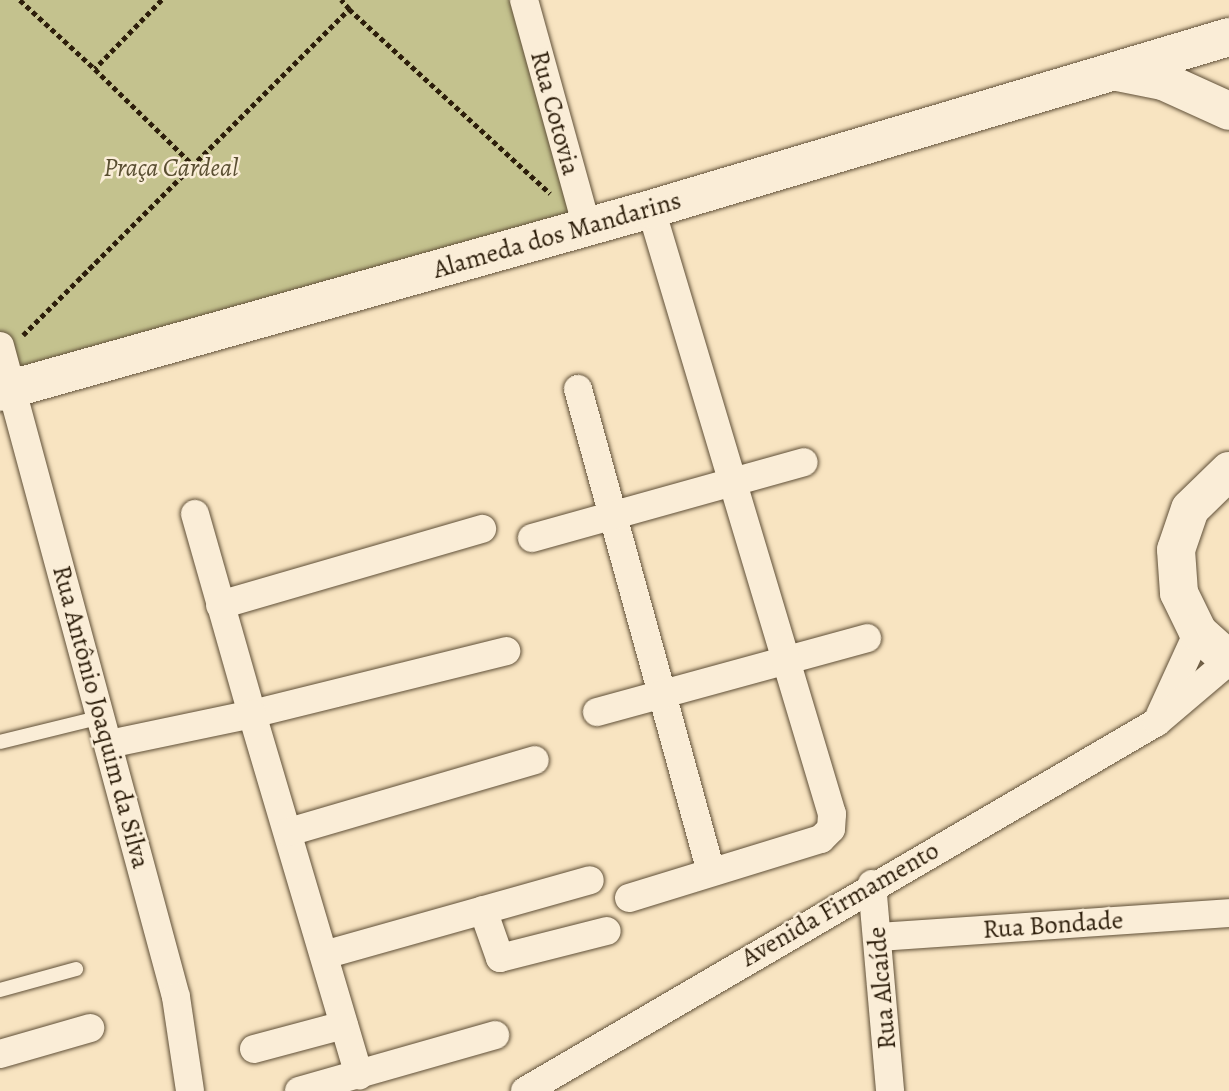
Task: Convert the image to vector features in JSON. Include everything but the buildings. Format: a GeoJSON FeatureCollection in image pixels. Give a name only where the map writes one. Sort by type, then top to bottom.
{"type":"FeatureCollection","features":[{"type":"Feature","properties":{"kind":"main road","name":"Alameda dos Mandarins"},"geometry":{"type":"LineString","coordinates":[[4,371],[587,227],[1229,37]]}},
{"type":"Feature","properties":{"kind":"main road","name":"Alameda dos Mandarins"},"geometry":{"type":"LineString","coordinates":[[1112,71],[1163,81],[1229,111]]}},
{"type":"Feature","properties":{"kind":"main road"},"geometry":{"type":"LineString","coordinates":[[1225,470],[1190,509],[1176,550],[1179,593],[1198,632],[1229,660]]}},
{"type":"Feature","properties":{"kind":"street","name":"Rua Cotovia"},"geometry":{"type":"LineString","coordinates":[[524,0],[587,227]]}},
{"type":"Feature","properties":{"kind":"street"},"geometry":{"type":"LineString","coordinates":[[629,898],[821,839],[831,829],[832,814],[652,209]]}},
{"type":"Feature","properties":{"kind":"street","name":"Rua Antônio Joaquim da Silva"},"geometry":{"type":"LineString","coordinates":[[4,371],[102,717],[176,997],[190,1091]]}},
{"type":"Feature","properties":{"kind":"street"},"geometry":{"type":"LineString","coordinates":[[578,389],[711,872]]}},
{"type":"Feature","properties":{"kind":"street"},"geometry":{"type":"LineString","coordinates":[[532,538],[804,462]]}},
{"type":"Feature","properties":{"kind":"street"},"geometry":{"type":"LineString","coordinates":[[195,514],[219,605],[289,832],[359,1075]]}},
{"type":"Feature","properties":{"kind":"street"},"geometry":{"type":"LineString","coordinates":[[219,605],[482,529]]}},
{"type":"Feature","properties":{"kind":"street"},"geometry":{"type":"LineString","coordinates":[[1157,722],[1198,632]]}},
{"type":"Feature","properties":{"kind":"street"},"geometry":{"type":"LineString","coordinates":[[597,712],[867,638]]}},
{"type":"Feature","properties":{"kind":"street"},"geometry":{"type":"LineString","coordinates":[[109,744],[252,714],[506,651]]}},
{"type":"Feature","properties":{"kind":"street","name":"Avenida Firmamento"},"geometry":{"type":"LineString","coordinates":[[525,1091],[872,884],[1157,722],[1229,660]]}},
{"type":"Feature","properties":{"kind":"street"},"geometry":{"type":"LineString","coordinates":[[289,832],[535,760]]}},
{"type":"Feature","properties":{"kind":"street"},"geometry":{"type":"LineString","coordinates":[[324,954],[590,880]]}},
{"type":"Feature","properties":{"kind":"street","name":"Rua Alcaíde"},"geometry":{"type":"LineString","coordinates":[[872,884],[890,1091]]}},
{"type":"Feature","properties":{"kind":"street"},"geometry":{"type":"LineString","coordinates":[[482,910],[500,958],[607,931]]}},
{"type":"Feature","properties":{"kind":"street","name":"Rua Bondade"},"geometry":{"type":"LineString","coordinates":[[878,937],[1229,913]]}},
{"type":"Feature","properties":{"kind":"street"},"geometry":{"type":"LineString","coordinates":[[254,1049],[344,1025]]}},
{"type":"Feature","properties":{"kind":"street"},"geometry":{"type":"LineString","coordinates":[[0,1054],[90,1028]]}},
{"type":"Feature","properties":{"kind":"street"},"geometry":{"type":"LineString","coordinates":[[299,1091],[495,1035]]}},
{"type":"Feature","properties":{"kind":"lane"},"geometry":{"type":"LineString","coordinates":[[0,742],[102,717]]}},
{"type":"Feature","properties":{"kind":"lane"},"geometry":{"type":"LineString","coordinates":[[0,990],[76,969]]}},
{"type":"Feature","properties":{"kind":"path"},"geometry":{"type":"LineString","coordinates":[[20,0],[193,165]]}},
{"type":"Feature","properties":{"kind":"path"},"geometry":{"type":"LineString","coordinates":[[95,69],[162,0]]}},
{"type":"Feature","properties":{"kind":"path"},"geometry":{"type":"LineString","coordinates":[[341,0],[587,227]]}},
{"type":"Feature","properties":{"kind":"path"},"geometry":{"type":"LineString","coordinates":[[4,371],[193,165],[349,9]]}},
{"type":"Feature","properties":{"kind":"green space","name":"Praça Cardeal"},"geometry":{"type":"Polygon","coordinates":[[[0,0],[524,0],[587,227],[11,389],[0,346],[0,0]]]}}]}
